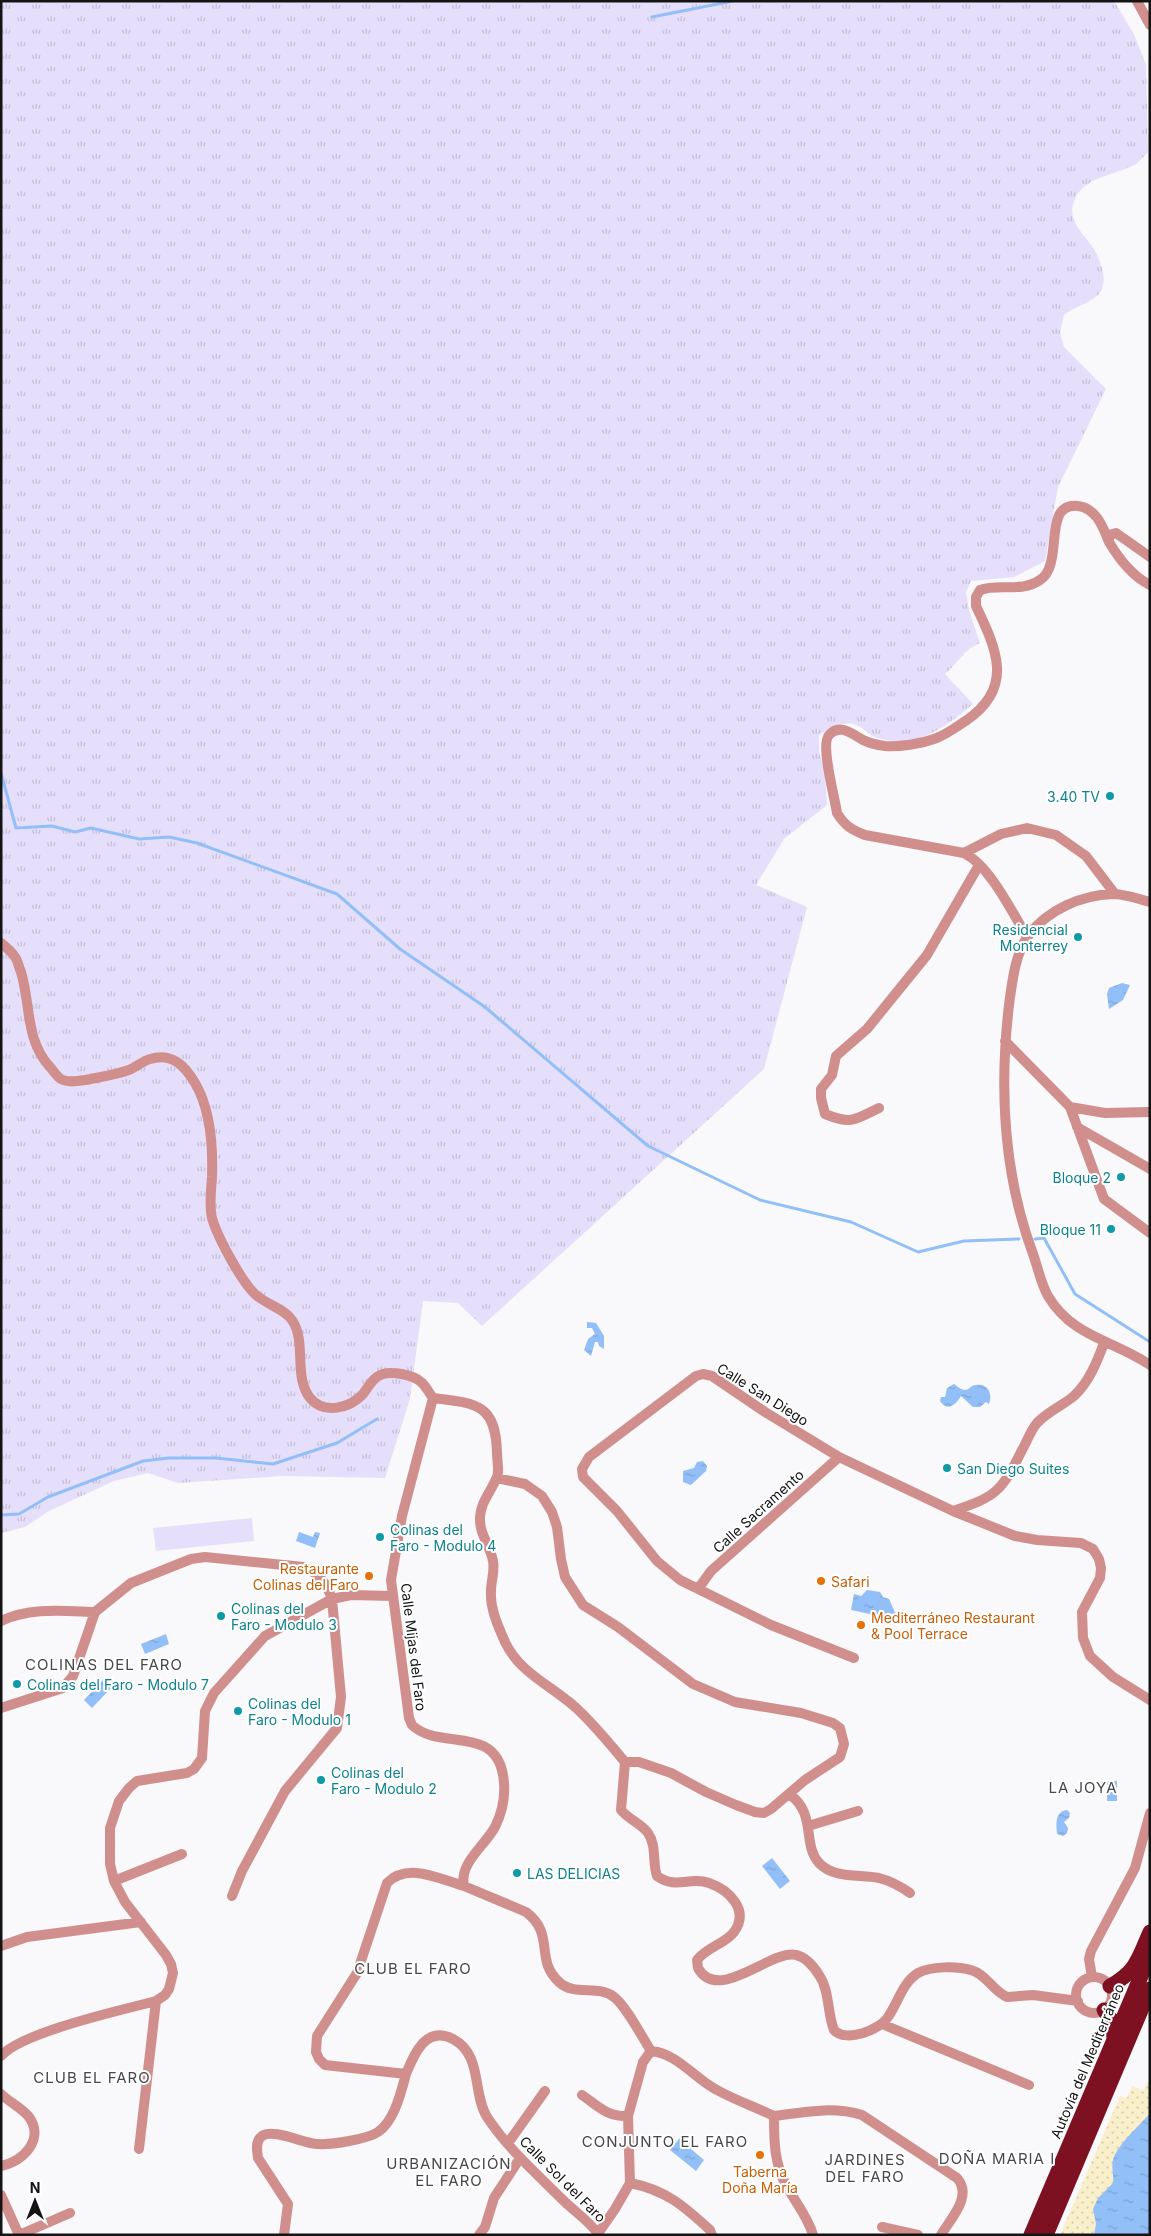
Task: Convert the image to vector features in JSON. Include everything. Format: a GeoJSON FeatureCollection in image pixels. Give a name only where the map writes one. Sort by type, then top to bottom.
{"type":"FeatureCollection","features":[{"type":"Feature","properties":{"kind":"highway"},"geometry":{"type":"LineString","coordinates":[[1110,1986],[1126,1977],[1135,1966],[1150,1932]]}},
{"type":"Feature","properties":{"kind":"highway","name":"Autovía del Mediterráneo"},"geometry":{"type":"LineString","coordinates":[[1031,2235],[1150,1955]]}},
{"type":"Feature","properties":{"kind":"highway"},"geometry":{"type":"LineString","coordinates":[[1046,2235],[1150,1990]]}},
{"type":"Feature","properties":{"kind":"highway"},"geometry":{"type":"LineString","coordinates":[[1104,2010],[1112,2021],[1114,2040]]}},
{"type":"Feature","properties":{"kind":"street"},"geometry":{"type":"LineString","coordinates":[[1137,1],[1150,24]]}},
{"type":"Feature","properties":{"kind":"street"},"geometry":{"type":"LineString","coordinates":[[1028,937],[996,886],[974,858],[964,853],[865,836],[850,829],[843,823],[838,813],[825,746],[826,739],[830,733],[836,730],[846,730],[873,744],[899,746],[933,739],[951,731],[986,704],[994,692],[998,680],[998,668],[996,656],[976,606],[976,597],[980,590],[986,588],[1015,588],[1029,585],[1047,574],[1053,558],[1057,518],[1060,511],[1068,506],[1086,508],[1094,514],[1101,523],[1109,542],[1134,574],[1150,585]]}},
{"type":"Feature","properties":{"kind":"street"},"geometry":{"type":"LineString","coordinates":[[1109,542],[1110,535],[1116,533],[1150,557]]}},
{"type":"Feature","properties":{"kind":"street"},"geometry":{"type":"LineString","coordinates":[[964,853],[1001,834],[1027,828],[1056,835],[1086,856],[1115,894]]}},
{"type":"Feature","properties":{"kind":"street"},"geometry":{"type":"LineString","coordinates":[[879,1108],[853,1121],[839,1119],[825,1114],[821,1089],[832,1075],[836,1056],[867,1029],[927,955],[980,865]]}},
{"type":"Feature","properties":{"kind":"street"},"geometry":{"type":"LineString","coordinates":[[1150,902],[1115,894],[1088,897],[1065,906],[1046,917],[1028,937],[1016,966],[1010,994],[1003,1064],[1005,1128],[1009,1165],[1024,1230],[1048,1295],[1073,1326],[1104,1343],[1140,1358],[1150,1365]]}},
{"type":"Feature","properties":{"kind":"street"},"geometry":{"type":"LineString","coordinates":[[1,943],[16,958],[19,965],[35,1044],[46,1063],[61,1079],[74,1082],[102,1077],[128,1070],[149,1059],[161,1056],[175,1059],[185,1068],[196,1085],[205,1106],[210,1128],[212,1154],[210,1204],[213,1219],[233,1261],[254,1294],[291,1318],[297,1330],[305,1390],[311,1399],[319,1406],[330,1409],[342,1407],[362,1394],[375,1378],[384,1373],[398,1373],[421,1381],[433,1398],[472,1403],[482,1408],[492,1422],[495,1434],[497,1478],[483,1502],[480,1526],[493,1562],[492,1607],[506,1644],[520,1664],[574,1706],[625,1762],[621,1810],[648,1832],[653,1846],[654,1868],[657,1876],[671,1883],[708,1882],[727,1894],[738,1904],[740,1911],[734,1932],[700,1956],[697,1964],[700,1972],[715,1979],[730,1979],[780,1957],[796,1955],[808,1962],[823,1980],[832,2026],[838,2034],[850,2037],[882,2024],[888,2018],[912,1978],[927,1970],[936,1968],[971,1970],[983,1977],[1007,1997],[1033,1995],[1078,2001]]}},
{"type":"Feature","properties":{"kind":"street"},"geometry":{"type":"LineString","coordinates":[[1005,1041],[1070,1107],[1104,1199],[1150,1233]]}},
{"type":"Feature","properties":{"kind":"street"},"geometry":{"type":"LineString","coordinates":[[1070,1107],[1105,1113],[1150,1112]]}},
{"type":"Feature","properties":{"kind":"street"},"geometry":{"type":"LineString","coordinates":[[1076,1127],[1150,1169]]}},
{"type":"Feature","properties":{"kind":"street"},"geometry":{"type":"LineString","coordinates":[[954,1511],[984,1501],[996,1492],[1015,1465],[1035,1425],[1048,1412],[1074,1396],[1092,1372],[1104,1343]]}},
{"type":"Feature","properties":{"kind":"street","name":"Calle San Diego"},"geometry":{"type":"LineString","coordinates":[[854,1658],[771,1625],[680,1580],[658,1562],[617,1511],[583,1477],[582,1469],[589,1457],[696,1376],[704,1374],[712,1376],[765,1412],[839,1456],[954,1511],[1015,1536],[1037,1540],[1081,1543],[1093,1549],[1099,1558],[1100,1578],[1082,1612],[1083,1638],[1090,1656],[1113,1677],[1150,1700]]}},
{"type":"Feature","properties":{"kind":"street","name":"Calle Mijas del Faro"},"geometry":{"type":"LineString","coordinates":[[433,1398],[402,1516],[391,1580],[392,1596],[412,1725],[426,1735],[476,1743],[488,1748],[495,1754],[502,1768],[504,1797],[500,1812],[494,1828],[463,1870],[464,1886]]}},
{"type":"Feature","properties":{"kind":"street","name":"Calle Sacramento"},"geometry":{"type":"LineString","coordinates":[[698,1588],[711,1571],[839,1456]]}},
{"type":"Feature","properties":{"kind":"street"},"geometry":{"type":"LineString","coordinates":[[497,1478],[525,1484],[542,1496],[552,1512],[557,1527],[560,1559],[565,1577],[583,1605],[618,1627],[693,1684],[735,1702],[801,1712],[833,1722],[840,1728],[844,1744],[840,1757],[805,1780],[771,1810],[764,1813],[755,1812],[706,1792],[671,1773],[640,1762],[625,1762]]}},
{"type":"Feature","properties":{"kind":"street"},"geometry":{"type":"LineString","coordinates":[[1,1708],[63,1688],[68,1683],[95,1612],[131,1583],[183,1562],[205,1557],[304,1567],[314,1571],[329,1589],[332,1599],[341,1697],[337,1728],[331,1738],[310,1759],[285,1791],[242,1871],[232,1896]]}},
{"type":"Feature","properties":{"kind":"street"},"geometry":{"type":"LineString","coordinates":[[1,2056],[17,2043],[62,2027],[156,2001],[165,1995],[169,1989],[173,1973],[166,1955],[125,1902],[114,1881],[110,1864],[110,1828],[119,1801],[129,1788],[146,1778],[187,1773],[194,1769],[202,1758],[205,1711],[214,1693],[265,1636],[332,1599],[351,1595],[392,1596]]}},
{"type":"Feature","properties":{"kind":"street"},"geometry":{"type":"LineString","coordinates":[[1,1621],[15,1615],[36,1611],[95,1612]]}},
{"type":"Feature","properties":{"kind":"street"},"geometry":{"type":"LineString","coordinates":[[789,1794],[802,1806],[814,1856],[825,1868],[843,1874],[880,1878],[896,1884],[910,1893]]}},
{"type":"Feature","properties":{"kind":"street"},"geometry":{"type":"LineString","coordinates":[[808,1826],[858,1811]]}},
{"type":"Feature","properties":{"kind":"street"},"geometry":{"type":"LineString","coordinates":[[1092,1977],[1089,1959],[1091,1951],[1135,1868],[1150,1813]]}},
{"type":"Feature","properties":{"kind":"street"},"geometry":{"type":"LineString","coordinates":[[114,1881],[182,1854]]}},
{"type":"Feature","properties":{"kind":"street"},"geometry":{"type":"LineString","coordinates":[[284,2235],[288,2204],[258,2158],[257,2151],[259,2140],[262,2136],[275,2134],[318,2144],[372,2136],[386,2124],[406,2074],[325,2065],[319,2059],[316,2052],[317,2036],[357,1973],[387,1883],[394,1876],[414,1872],[464,1886],[526,1912],[534,1918],[543,1932],[546,1963],[560,1983],[576,1991],[599,1991],[614,1996],[651,2051],[670,2058],[718,2090],[774,2116],[833,2110],[848,2110],[862,2114],[957,2178],[962,2184],[964,2194],[941,2235]]}},
{"type":"Feature","properties":{"kind":"street"},"geometry":{"type":"LineString","coordinates":[[1,1946],[27,1937],[141,1922]]}},
{"type":"Feature","properties":{"kind":"street"},"geometry":{"type":"LineString","coordinates":[[1092,1977],[1102,1979],[1110,1986],[1112,1996],[1104,2010],[1089,2012],[1078,2001],[1077,1991],[1079,1986],[1092,1977]]}},
{"type":"Feature","properties":{"kind":"street"},"geometry":{"type":"LineString","coordinates":[[139,2149],[156,2001]]}},
{"type":"Feature","properties":{"kind":"street"},"geometry":{"type":"LineString","coordinates":[[882,2024],[1029,2085]]}},
{"type":"Feature","properties":{"kind":"street","name":"Calle Sol del Faro"},"geometry":{"type":"LineString","coordinates":[[406,2074],[415,2053],[425,2040],[442,2036],[452,2039],[460,2045],[471,2060],[477,2079],[481,2105],[493,2125],[520,2158],[598,2234]]}},
{"type":"Feature","properties":{"kind":"street"},"geometry":{"type":"LineString","coordinates":[[598,2234],[630,2183],[628,2116],[644,2062],[651,2051]]}},
{"type":"Feature","properties":{"kind":"street","name":"Calle Sol del Faro"},"geometry":{"type":"LineString","coordinates":[[508,2143],[545,2091]]}},
{"type":"Feature","properties":{"kind":"street"},"geometry":{"type":"LineString","coordinates":[[1,2094],[28,2117],[32,2124],[33,2135],[29,2150],[24,2156],[15,2162],[1,2166]]}},
{"type":"Feature","properties":{"kind":"street"},"geometry":{"type":"LineString","coordinates":[[582,2095],[615,2117],[628,2116]]}},
{"type":"Feature","properties":{"kind":"street"},"geometry":{"type":"LineString","coordinates":[[774,2116],[774,2145],[777,2166],[786,2186],[805,2216],[813,2235]]}},
{"type":"Feature","properties":{"kind":"street"},"geometry":{"type":"LineString","coordinates":[[479,2235],[485,2227],[494,2198],[520,2158]]}},
{"type":"Feature","properties":{"kind":"street"},"geometry":{"type":"LineString","coordinates":[[630,2183],[648,2187],[683,2205],[712,2233]]}},
{"type":"Feature","properties":{"kind":"street"},"geometry":{"type":"LineString","coordinates":[[1,2195],[19,2235],[70,2213]]}},
{"type":"Feature","properties":{"kind":"street"},"geometry":{"type":"LineString","coordinates":[[882,2227],[918,2235]]}},
{"type":"Feature","properties":{"kind":"green space"},"geometry":{"type":"Polygon","coordinates":[[[1,1],[1114,1],[1134,34],[1146,65],[1148,152],[1136,164],[1085,186],[1075,199],[1072,213],[1074,220],[1094,249],[1104,279],[1101,291],[1097,296],[1064,315],[1060,332],[1064,347],[1106,389],[1058,487],[1045,561],[1014,577],[971,581],[966,592],[969,610],[980,643],[965,653],[945,674],[973,704],[940,729],[915,739],[889,741],[875,737],[862,728],[851,724],[834,727],[819,735],[819,751],[825,774],[827,805],[784,839],[756,885],[807,907],[764,1069],[482,1326],[458,1303],[423,1301],[410,1399],[385,1478],[284,1476],[178,1483],[148,1473],[114,1481],[49,1511],[25,1527],[1,1533],[1,1]]]}},
{"type":"Feature","properties":{"kind":"green space"},"geometry":{"type":"Polygon","coordinates":[[[252,1518],[254,1541],[156,1551],[153,1528],[252,1518]]]}},
{"type":"Feature","properties":{"kind":"sand"},"geometry":{"type":"Polygon","coordinates":[[[1150,2082],[1150,2113],[1136,2131],[1124,2141],[1114,2184],[1093,2208],[1096,2225],[1094,2235],[1060,2235],[1120,2096],[1127,2098],[1132,2086],[1143,2091],[1147,2083],[1150,2082]]]}},
{"type":"Feature","properties":{"kind":"water"},"geometry":{"type":"Polygon","coordinates":[[[1122,983],[1130,985],[1123,1000],[1109,1009],[1107,994],[1109,988],[1122,983]]]}},
{"type":"Feature","properties":{"kind":"water"},"geometry":{"type":"Polygon","coordinates":[[[587,1322],[596,1323],[604,1336],[604,1349],[599,1346],[598,1342],[595,1342],[591,1356],[584,1350],[588,1339],[595,1334],[592,1328],[587,1328],[587,1322]]]}},
{"type":"Feature","properties":{"kind":"water"},"geometry":{"type":"Polygon","coordinates":[[[954,1384],[965,1390],[974,1385],[986,1387],[990,1393],[989,1404],[986,1402],[980,1407],[973,1407],[961,1396],[951,1406],[946,1406],[940,1401],[941,1397],[945,1397],[947,1388],[954,1384]]]}},
{"type":"Feature","properties":{"kind":"water"},"geometry":{"type":"Polygon","coordinates":[[[703,1461],[707,1466],[706,1471],[691,1485],[683,1482],[683,1471],[694,1468],[697,1462],[703,1461]]]}},
{"type":"Feature","properties":{"kind":"water"},"geometry":{"type":"Polygon","coordinates":[[[299,1532],[313,1537],[315,1532],[320,1533],[315,1548],[296,1541],[299,1532]]]}},
{"type":"Feature","properties":{"kind":"water"},"geometry":{"type":"Polygon","coordinates":[[[867,1590],[880,1592],[883,1597],[889,1599],[897,1617],[886,1617],[876,1621],[870,1614],[851,1610],[854,1594],[861,1596],[867,1590]]]}},
{"type":"Feature","properties":{"kind":"water"},"geometry":{"type":"Polygon","coordinates":[[[166,1634],[169,1644],[145,1654],[141,1644],[166,1634]]]}},
{"type":"Feature","properties":{"kind":"water"},"geometry":{"type":"Polygon","coordinates":[[[103,1680],[111,1688],[92,1708],[84,1700],[103,1680]]]}},
{"type":"Feature","properties":{"kind":"water"},"geometry":{"type":"Polygon","coordinates":[[[1107,1781],[1117,1781],[1117,1801],[1107,1801],[1107,1781]]]}},
{"type":"Feature","properties":{"kind":"water"},"geometry":{"type":"Polygon","coordinates":[[[1067,1810],[1070,1813],[1069,1818],[1064,1822],[1068,1828],[1067,1833],[1063,1836],[1057,1834],[1058,1815],[1067,1810]]]}},
{"type":"Feature","properties":{"kind":"water"},"geometry":{"type":"Polygon","coordinates":[[[772,1858],[790,1881],[780,1889],[762,1866],[772,1858]]]}},
{"type":"Feature","properties":{"kind":"water"},"geometry":{"type":"Polygon","coordinates":[[[1150,2113],[1150,2235],[1094,2235],[1096,2224],[1093,2209],[1098,2198],[1113,2183],[1112,2162],[1119,2147],[1150,2113]]]}},
{"type":"Feature","properties":{"kind":"water"},"geometry":{"type":"Polygon","coordinates":[[[682,2135],[694,2145],[691,2149],[704,2160],[696,2171],[670,2150],[682,2135]]]}},
{"type":"Feature","properties":{"kind":"waterway"},"geometry":{"type":"LineString","coordinates":[[652,17],[733,1]]}},
{"type":"Feature","properties":{"kind":"waterway"},"geometry":{"type":"LineString","coordinates":[[1,773],[16,828],[52,826],[75,832],[91,828],[139,839],[169,837],[197,843],[337,894],[400,949],[485,1007],[648,1146],[760,1200],[851,1222],[918,1252],[964,1241],[1019,1239]]}},
{"type":"Feature","properties":{"kind":"waterway"},"geometry":{"type":"LineString","coordinates":[[1035,1239],[1044,1238],[1075,1294],[1150,1342]]}},
{"type":"Feature","properties":{"kind":"waterway"},"geometry":{"type":"LineString","coordinates":[[1,1515],[19,1514],[48,1497],[143,1461],[169,1458],[216,1458],[273,1464],[337,1443],[377,1419]]}},
{"type":"Feature","properties":{"kind":"place","name":"3.40 TV"},"geometry":{"type":"Point","coordinates":[1110,796]}},
{"type":"Feature","properties":{"kind":"place","name":"Residencial Monterrey"},"geometry":{"type":"Point","coordinates":[1078,937]}},
{"type":"Feature","properties":{"kind":"place","name":"Bloque 2"},"geometry":{"type":"Point","coordinates":[1121,1177]}},
{"type":"Feature","properties":{"kind":"place","name":"Bloque 11"},"geometry":{"type":"Point","coordinates":[1111,1229]}},
{"type":"Feature","properties":{"kind":"place","name":"San Diego Suites"},"geometry":{"type":"Point","coordinates":[947,1468]}},
{"type":"Feature","properties":{"kind":"place","name":"Colinas del Faro - Modulo 4"},"geometry":{"type":"Point","coordinates":[380,1537]}},
{"type":"Feature","properties":{"kind":"place","name":"Restaurante Colinas del Faro"},"geometry":{"type":"Point","coordinates":[369,1576]}},
{"type":"Feature","properties":{"kind":"place","name":"Safari"},"geometry":{"type":"Point","coordinates":[821,1581]}},
{"type":"Feature","properties":{"kind":"place","name":"Colinas del Faro - Modulo 3"},"geometry":{"type":"Point","coordinates":[221,1616]}},
{"type":"Feature","properties":{"kind":"place","name":"Mediterráneo Restaurant & Pool Terrace"},"geometry":{"type":"Point","coordinates":[861,1625]}},
{"type":"Feature","properties":{"kind":"place","name":"Colinas del Faro - Modulo 7"},"geometry":{"type":"Point","coordinates":[17,1684]}},
{"type":"Feature","properties":{"kind":"place","name":"Colinas del Faro - Modulo 1"},"geometry":{"type":"Point","coordinates":[238,1711]}},
{"type":"Feature","properties":{"kind":"place","name":"Colinas del Faro - Modulo 2"},"geometry":{"type":"Point","coordinates":[321,1780]}},
{"type":"Feature","properties":{"kind":"place","name":"LAS DELICIAS"},"geometry":{"type":"Point","coordinates":[517,1873]}},
{"type":"Feature","properties":{"kind":"place","name":"Taberna Doña María"},"geometry":{"type":"Point","coordinates":[760,2155]}},
{"type":"Feature","properties":{"kind":"district","name":"COLINAS DEL FARO"},"geometry":{"type":"Point","coordinates":[104,1664]}},
{"type":"Feature","properties":{"kind":"district","name":"LA JOYA"},"geometry":{"type":"Point","coordinates":[1083,1787]}},
{"type":"Feature","properties":{"kind":"district","name":"CLUB EL FARO"},"geometry":{"type":"Point","coordinates":[413,1968]}},
{"type":"Feature","properties":{"kind":"district","name":"CLUB EL FARO"},"geometry":{"type":"Point","coordinates":[92,2077]}},
{"type":"Feature","properties":{"kind":"district","name":"CONJUNTO EL FARO"},"geometry":{"type":"Point","coordinates":[665,2141]}},
{"type":"Feature","properties":{"kind":"district","name":"DOÑA MARIA I"},"geometry":{"type":"Point","coordinates":[997,2158]}},
{"type":"Feature","properties":{"kind":"district","name":"JARDINES DEL FARO"},"geometry":{"type":"Point","coordinates":[865,2168]}},
{"type":"Feature","properties":{"kind":"district","name":"URBANIZACIÓN EL FARO"},"geometry":{"type":"Point","coordinates":[449,2172]}}]}
